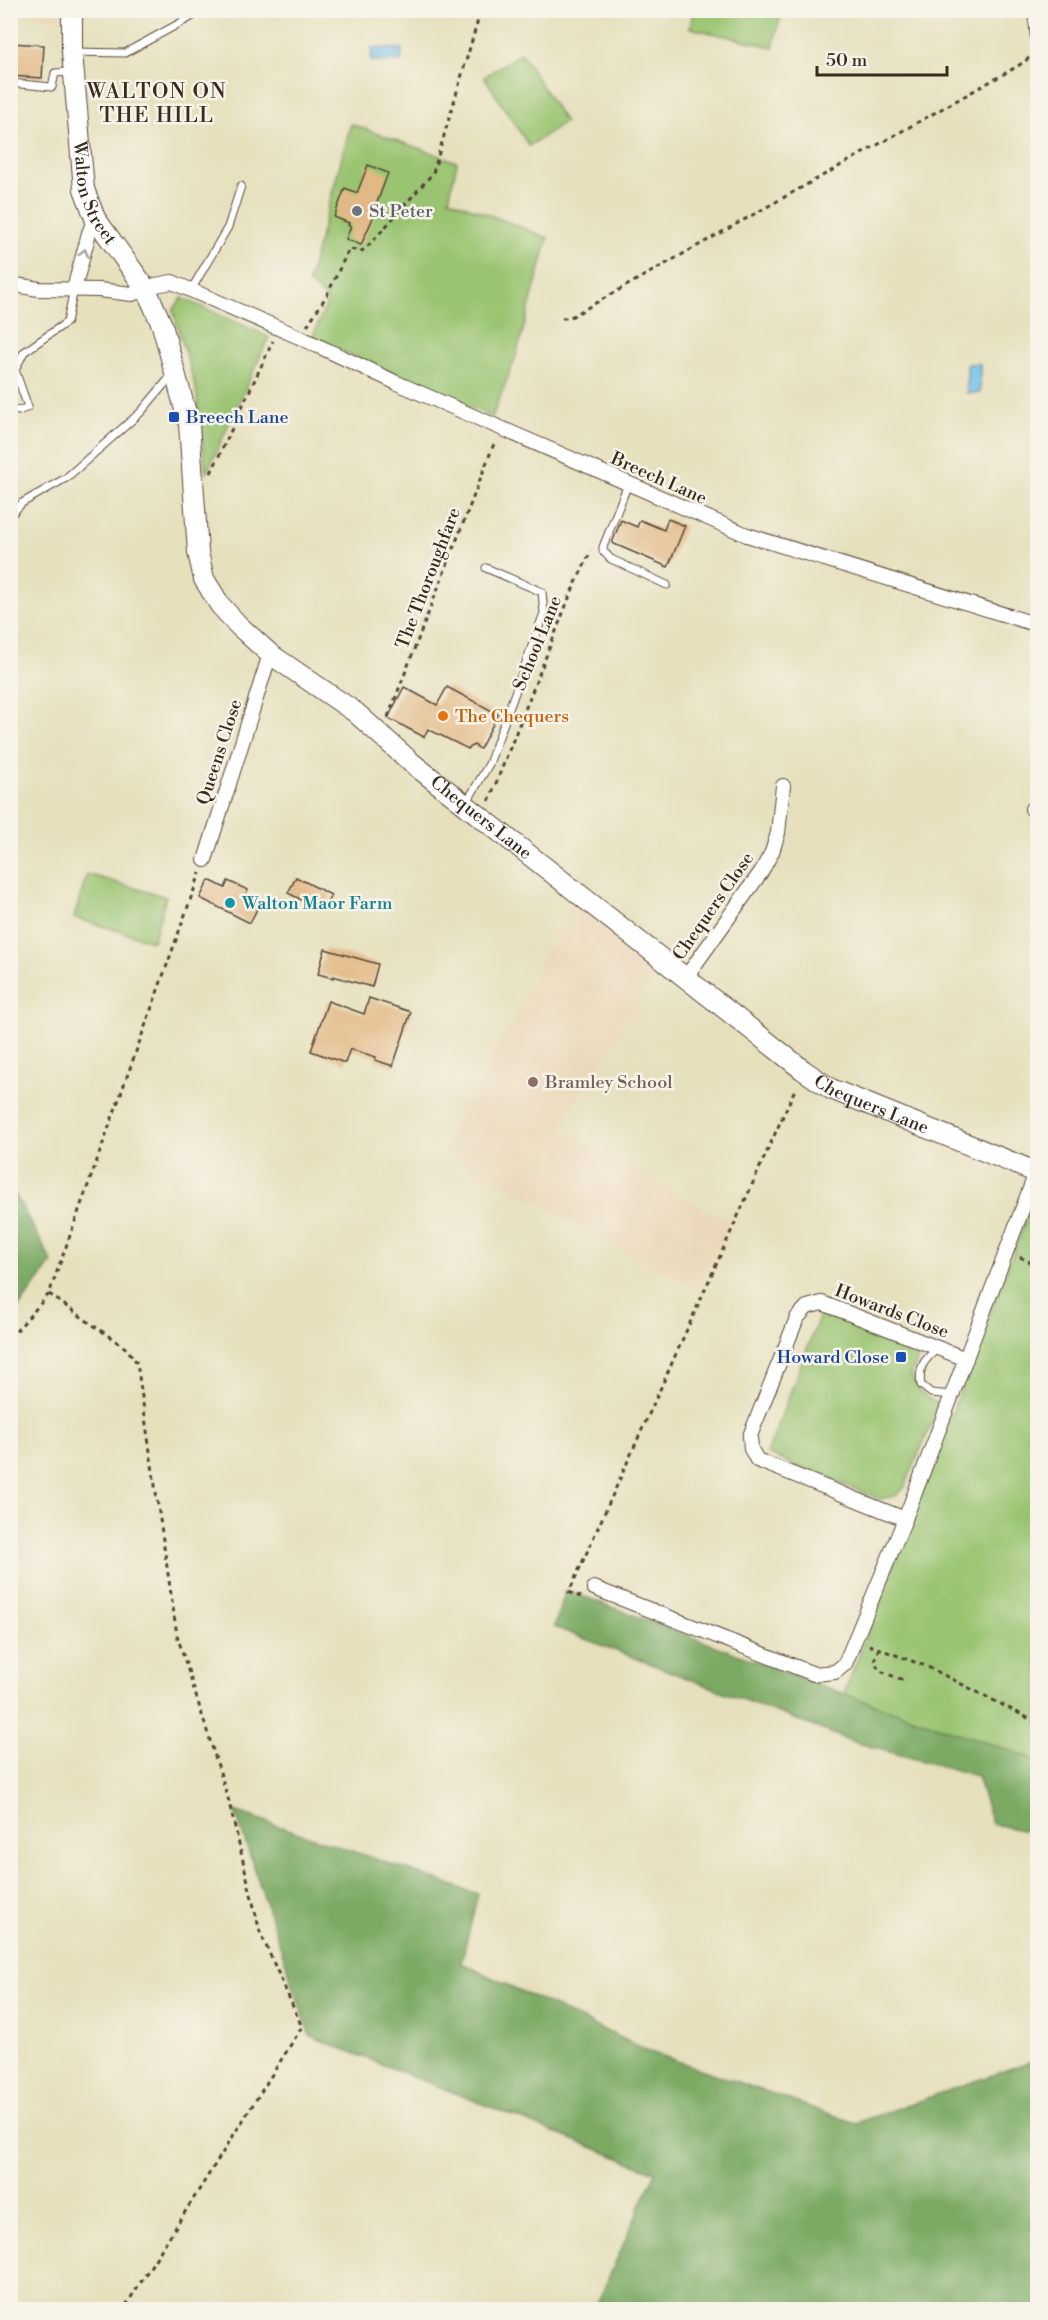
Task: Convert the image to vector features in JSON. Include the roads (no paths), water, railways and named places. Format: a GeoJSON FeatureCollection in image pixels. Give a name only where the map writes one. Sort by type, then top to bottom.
{"type":"FeatureCollection","features":[{"type":"Feature","properties":{"kind":"main road","name":"Walton Street"},"geometry":{"type":"LineString","coordinates":[[72,10],[72,52],[84,189],[95,218],[146,289]]}},
{"type":"Feature","properties":{"kind":"main road","name":"Chequers Lane"},"geometry":{"type":"LineString","coordinates":[[146,289],[162,325],[189,424],[198,552],[204,579],[220,605],[238,625],[270,654],[356,712],[465,804],[803,1070],[831,1089],[1037,1173]]}},
{"type":"Feature","properties":{"kind":"street"},"geometry":{"type":"LineString","coordinates":[[1036,17],[1038,39]]}},
{"type":"Feature","properties":{"kind":"street"},"geometry":{"type":"LineString","coordinates":[[74,289],[95,218]]}},
{"type":"Feature","properties":{"kind":"street","name":"Breech Lane"},"geometry":{"type":"LineString","coordinates":[[10,284],[39,289],[74,289],[132,294],[172,282],[499,428],[747,535],[1038,625]]}},
{"type":"Feature","properties":{"kind":"street","name":"Queens Close"},"geometry":{"type":"LineString","coordinates":[[205,860],[270,654]]}},
{"type":"Feature","properties":{"kind":"street","name":"Chequers Close"},"geometry":{"type":"LineString","coordinates":[[686,977],[761,872],[772,852],[778,833],[783,786]]}},
{"type":"Feature","properties":{"kind":"street","name":"Howards Close"},"geometry":{"type":"LineString","coordinates":[[594,1588],[814,1674],[834,1672],[844,1664],[905,1519],[1037,1173]]}},
{"type":"Feature","properties":{"kind":"street","name":"Howards Close"},"geometry":{"type":"LineString","coordinates":[[905,1519],[757,1460],[750,1436],[797,1318],[807,1307],[822,1303],[966,1359]]}},
{"type":"Feature","properties":{"kind":"lane"},"geometry":{"type":"LineString","coordinates":[[72,52],[124,53],[204,10]]}},
{"type":"Feature","properties":{"kind":"lane"},"geometry":{"type":"LineString","coordinates":[[10,82],[52,87],[55,73],[74,72]]}},
{"type":"Feature","properties":{"kind":"lane"},"geometry":{"type":"LineString","coordinates":[[190,290],[228,227],[241,186]]}},
{"type":"Feature","properties":{"kind":"lane"},"geometry":{"type":"LineString","coordinates":[[10,410],[20,411],[28,407],[15,370],[24,352],[67,322],[74,289]]}},
{"type":"Feature","properties":{"kind":"lane"},"geometry":{"type":"LineString","coordinates":[[10,516],[22,503],[66,478],[141,412],[175,370]]}},
{"type":"Feature","properties":{"kind":"lane"},"geometry":{"type":"LineString","coordinates":[[628,484],[603,551],[611,559],[667,585]]}},
{"type":"Feature","properties":{"kind":"lane"},"geometry":{"type":"LineString","coordinates":[[465,804],[489,764],[544,613],[542,592],[486,568]]}},
{"type":"Feature","properties":{"kind":"lane"},"geometry":{"type":"LineString","coordinates":[[937,1348],[924,1360],[919,1372],[921,1385],[931,1393],[952,1395]]}},
{"type":"Feature","properties":{"kind":"water"},"geometry":{"type":"Polygon","coordinates":[[[372,48],[402,49],[401,62],[371,61],[372,48]]]}},
{"type":"Feature","properties":{"kind":"water"},"geometry":{"type":"Polygon","coordinates":[[[967,364],[980,364],[980,393],[967,393],[967,364]]]}},
{"type":"Feature","properties":{"kind":"place","name":"St Peter"},"geometry":{"type":"Point","coordinates":[357,211]}},
{"type":"Feature","properties":{"kind":"place","name":"Breech Lane"},"geometry":{"type":"Point","coordinates":[174,417]}},
{"type":"Feature","properties":{"kind":"place","name":"The Chequers"},"geometry":{"type":"Point","coordinates":[443,716]}},
{"type":"Feature","properties":{"kind":"place","name":"Walton Maor Farm"},"geometry":{"type":"Point","coordinates":[230,903]}},
{"type":"Feature","properties":{"kind":"place","name":"Bramley School"},"geometry":{"type":"Point","coordinates":[533,1082]}},
{"type":"Feature","properties":{"kind":"place","name":"Howard Close"},"geometry":{"type":"Point","coordinates":[901,1357]}},
{"type":"Feature","properties":{"kind":"district","name":"WALTON ON THE HILL"},"geometry":{"type":"Point","coordinates":[157,103]}}]}
